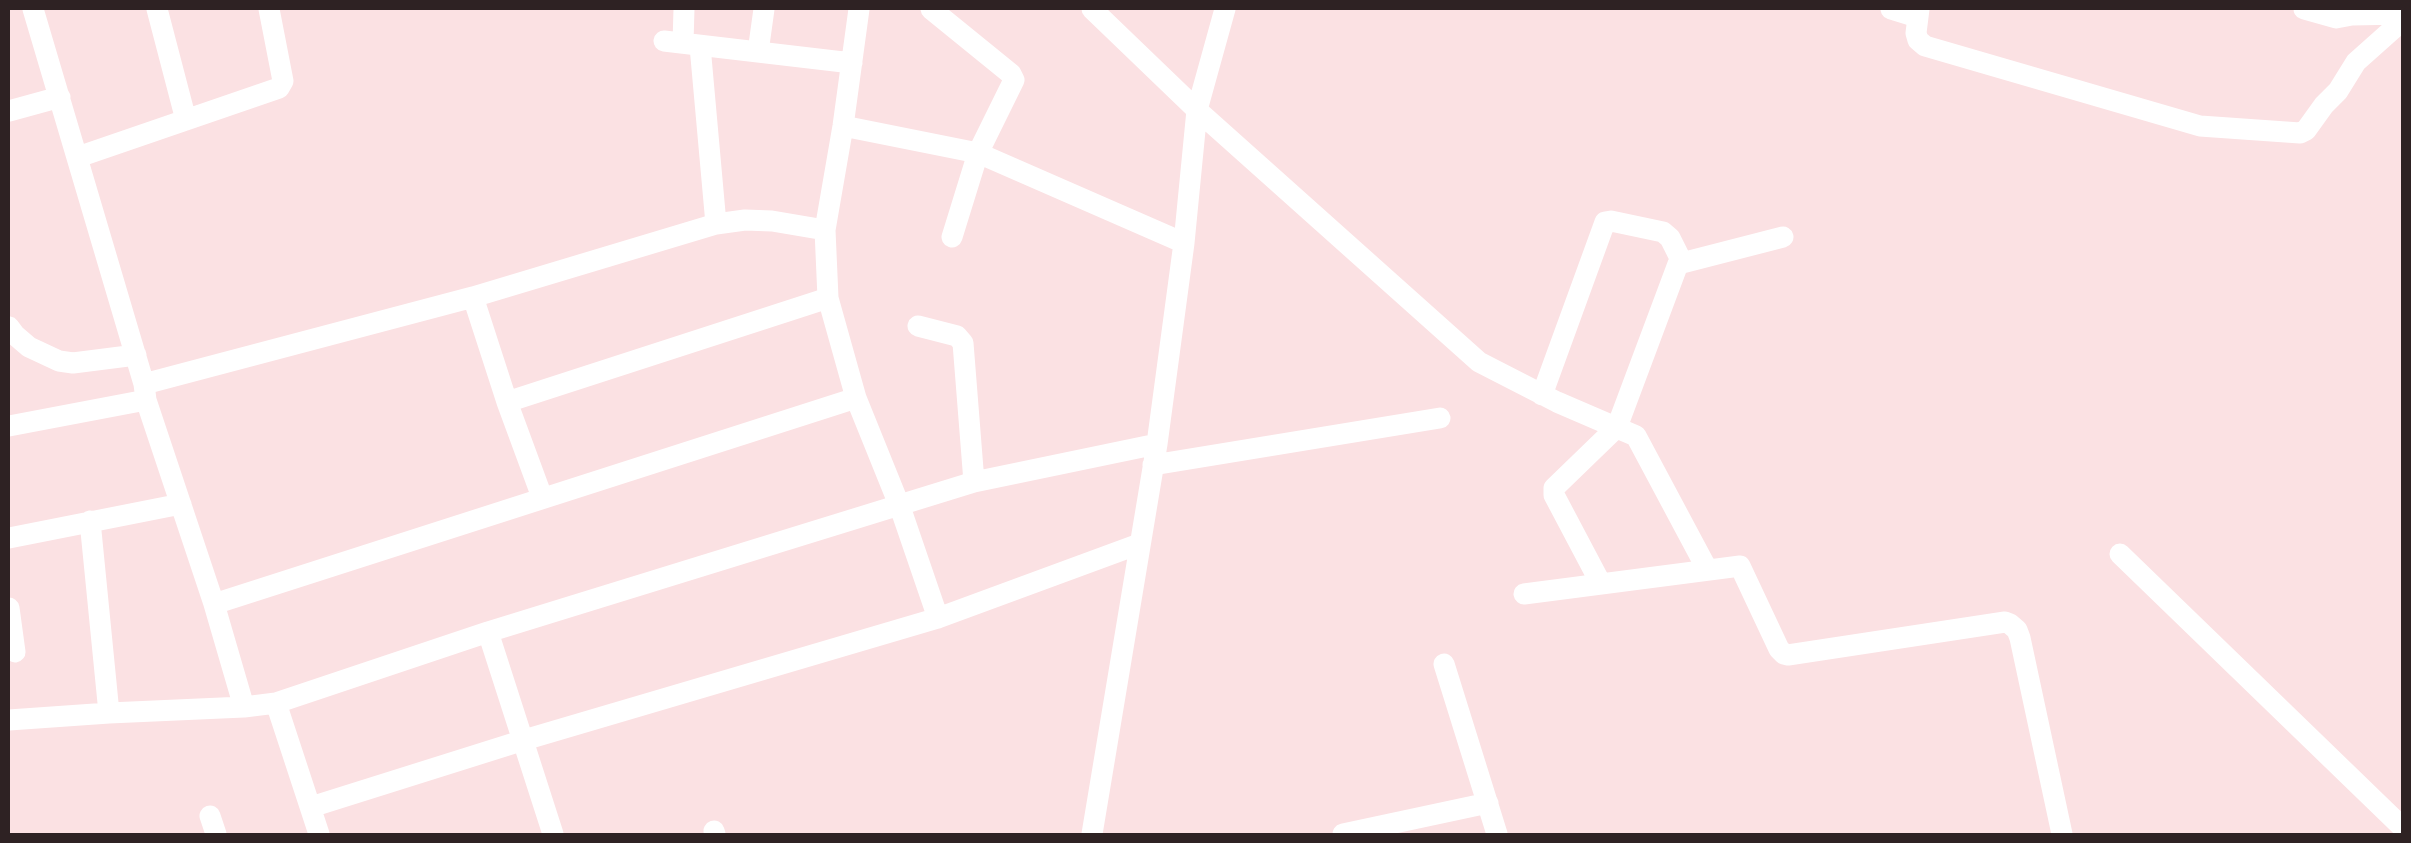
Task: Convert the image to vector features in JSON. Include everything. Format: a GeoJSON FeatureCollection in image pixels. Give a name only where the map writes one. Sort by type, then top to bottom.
{"type":"FeatureCollection","features":[{"type":"Feature","properties":{"kind":"street"},"geometry":{"type":"LineString","coordinates":[[33,9],[136,355],[145,392],[214,604],[244,707]]}},
{"type":"Feature","properties":{"kind":"street"},"geometry":{"type":"LineString","coordinates":[[157,9],[186,120]]}},
{"type":"Feature","properties":{"kind":"street"},"geometry":{"type":"LineString","coordinates":[[78,157],[274,90],[282,84],[269,9]]}},
{"type":"Feature","properties":{"kind":"street"},"geometry":{"type":"LineString","coordinates":[[684,9],[682,43],[716,224]]}},
{"type":"Feature","properties":{"kind":"street"},"geometry":{"type":"LineString","coordinates":[[758,52],[764,9]]}},
{"type":"Feature","properties":{"kind":"street"},"geometry":{"type":"LineString","coordinates":[[859,9],[843,126],[824,230],[828,298],[856,398],[900,507],[938,618]]}},
{"type":"Feature","properties":{"kind":"street"},"geometry":{"type":"LineString","coordinates":[[931,9],[1011,74],[1014,80],[978,153],[952,237]]}},
{"type":"Feature","properties":{"kind":"street"},"geometry":{"type":"LineString","coordinates":[[1092,9],[1197,110],[1479,362],[1542,395],[1636,436],[1707,569]]}},
{"type":"Feature","properties":{"kind":"street"},"geometry":{"type":"LineString","coordinates":[[1092,834],[1153,466],[1184,243],[1197,110],[1225,9]]}},
{"type":"Feature","properties":{"kind":"street"},"geometry":{"type":"LineString","coordinates":[[1891,9],[1918,13],[1918,40],[1924,46],[2200,126],[2300,133],[2306,130],[2324,105],[2338,91],[2356,62],[2402,21]]}},
{"type":"Feature","properties":{"kind":"street"},"geometry":{"type":"LineString","coordinates":[[2304,9],[2336,18],[2352,15],[2402,14]]}},
{"type":"Feature","properties":{"kind":"street"},"geometry":{"type":"LineString","coordinates":[[682,43],[852,64]]}},
{"type":"Feature","properties":{"kind":"street"},"geometry":{"type":"LineString","coordinates":[[9,111],[60,97]]}},
{"type":"Feature","properties":{"kind":"street"},"geometry":{"type":"LineString","coordinates":[[843,126],[978,153],[1184,243]]}},
{"type":"Feature","properties":{"kind":"street"},"geometry":{"type":"LineString","coordinates":[[9,426],[145,392],[716,224],[745,220],[772,220],[824,230]]}},
{"type":"Feature","properties":{"kind":"street"},"geometry":{"type":"LineString","coordinates":[[1542,395],[1605,222],[1611,221],[1663,232],[1670,238],[1682,262]]}},
{"type":"Feature","properties":{"kind":"street"},"geometry":{"type":"LineString","coordinates":[[1601,584],[1554,491],[1556,486],[1617,427],[1674,268],[1682,262],[1783,237]]}},
{"type":"Feature","properties":{"kind":"street"},"geometry":{"type":"LineString","coordinates":[[473,297],[507,402],[542,497]]}},
{"type":"Feature","properties":{"kind":"street"},"geometry":{"type":"LineString","coordinates":[[507,402],[828,298]]}},
{"type":"Feature","properties":{"kind":"street"},"geometry":{"type":"LineString","coordinates":[[918,326],[957,336],[963,343],[974,482]]}},
{"type":"Feature","properties":{"kind":"street"},"geometry":{"type":"LineString","coordinates":[[9,327],[29,347],[58,361],[73,363],[136,355]]}},
{"type":"Feature","properties":{"kind":"street"},"geometry":{"type":"LineString","coordinates":[[214,604],[542,497],[548,498],[856,398]]}},
{"type":"Feature","properties":{"kind":"street"},"geometry":{"type":"LineString","coordinates":[[1153,466],[1440,418]]}},
{"type":"Feature","properties":{"kind":"street"},"geometry":{"type":"LineString","coordinates":[[9,720],[109,712],[244,707],[276,703],[488,632],[900,507],[974,482],[1156,444]]}},
{"type":"Feature","properties":{"kind":"street"},"geometry":{"type":"LineString","coordinates":[[9,538],[182,504]]}},
{"type":"Feature","properties":{"kind":"street"},"geometry":{"type":"LineString","coordinates":[[90,521],[109,712]]}},
{"type":"Feature","properties":{"kind":"street"},"geometry":{"type":"LineString","coordinates":[[311,807],[524,740],[938,618],[1139,544]]}},
{"type":"Feature","properties":{"kind":"street"},"geometry":{"type":"LineString","coordinates":[[2120,554],[2402,827]]}},
{"type":"Feature","properties":{"kind":"street"},"geometry":{"type":"LineString","coordinates":[[1524,594],[1737,566],[1741,568],[1778,649],[1784,654],[2005,622],[2010,624],[2017,630],[2020,638],[2062,834]]}},
{"type":"Feature","properties":{"kind":"street"},"geometry":{"type":"LineString","coordinates":[[9,608],[15,652]]}},
{"type":"Feature","properties":{"kind":"street"},"geometry":{"type":"LineString","coordinates":[[488,632],[524,740],[552,834]]}},
{"type":"Feature","properties":{"kind":"street"},"geometry":{"type":"LineString","coordinates":[[1444,664],[1497,834]]}},
{"type":"Feature","properties":{"kind":"street"},"geometry":{"type":"LineString","coordinates":[[276,703],[319,834]]}},
{"type":"Feature","properties":{"kind":"street"},"geometry":{"type":"LineString","coordinates":[[1343,834],[1488,804]]}}]}
